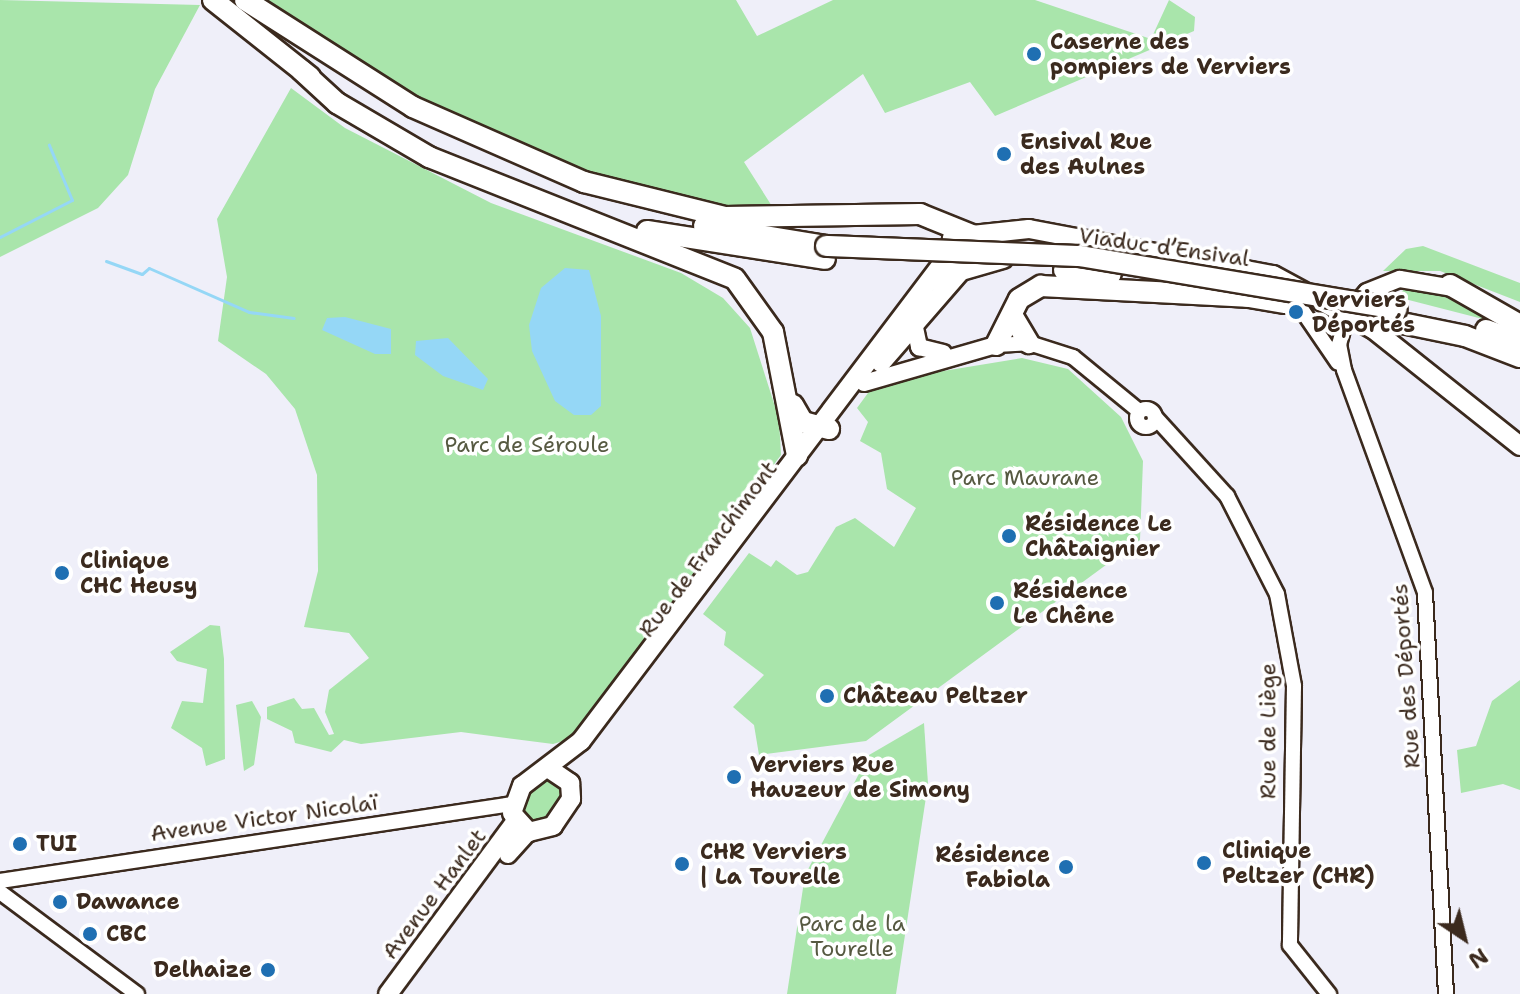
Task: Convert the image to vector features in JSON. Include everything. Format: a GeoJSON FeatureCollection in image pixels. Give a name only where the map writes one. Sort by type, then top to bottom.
{"type":"FeatureCollection","features":[{"type":"Feature","properties":{"kind":"highway"},"geometry":{"type":"LineString","coordinates":[[213,0],[337,103],[429,157],[735,279],[764,311],[790,398],[797,456]]}},
{"type":"Feature","properties":{"kind":"highway"},"geometry":{"type":"LineString","coordinates":[[242,0],[372,95],[511,165],[688,222],[826,252]]}},
{"type":"Feature","properties":{"kind":"highway"},"geometry":{"type":"LineString","coordinates":[[242,0],[456,129],[633,198],[769,220],[939,218],[965,239]]}},
{"type":"Feature","properties":{"kind":"highway"},"geometry":{"type":"LineString","coordinates":[[301,70],[419,143],[546,199],[714,246],[826,252]]}},
{"type":"Feature","properties":{"kind":"highway"},"geometry":{"type":"LineString","coordinates":[[886,348],[895,325],[965,239],[1029,229],[1286,286],[1370,327],[1520,446]]}},
{"type":"Feature","properties":{"kind":"highway"},"geometry":{"type":"LineString","coordinates":[[886,348],[914,323],[943,287],[959,258],[965,239]]}},
{"type":"Feature","properties":{"kind":"highway","name":"Viaduc d’Ensival"},"geometry":{"type":"LineString","coordinates":[[826,252],[1064,270],[1397,316]]}},
{"type":"Feature","properties":{"kind":"highway","name":"Viaduc d’Ensival"},"geometry":{"type":"LineString","coordinates":[[826,252],[1080,256],[1397,316]]}},
{"type":"Feature","properties":{"kind":"highway"},"geometry":{"type":"LineString","coordinates":[[943,287],[971,265],[1028,258],[1118,264],[1286,286]]}},
{"type":"Feature","properties":{"kind":"highway"},"geometry":{"type":"LineString","coordinates":[[996,345],[1023,295],[1050,285],[1251,297]]}},
{"type":"Feature","properties":{"kind":"highway"},"geometry":{"type":"LineString","coordinates":[[1450,285],[1520,325]]}},
{"type":"Feature","properties":{"kind":"highway"},"geometry":{"type":"LineString","coordinates":[[1012,315],[1029,343]]}},
{"type":"Feature","properties":{"kind":"highway"},"geometry":{"type":"LineString","coordinates":[[1397,316],[1520,342]]}},
{"type":"Feature","properties":{"kind":"highway"},"geometry":{"type":"LineString","coordinates":[[1397,316],[1465,336],[1520,357]]}},
{"type":"Feature","properties":{"kind":"highway","name":"Rue de Franchimont"},"geometry":{"type":"LineString","coordinates":[[886,348],[823,429],[580,758],[572,787],[553,826],[519,819],[527,779],[548,768],[581,741],[797,456],[823,429],[864,383],[886,348]]}},
{"type":"Feature","properties":{"kind":"highway"},"geometry":{"type":"LineString","coordinates":[[790,398],[803,422],[823,429]]}},
{"type":"Feature","properties":{"kind":"highway"},"geometry":{"type":"LineString","coordinates":[[548,768],[572,787]]}},
{"type":"Feature","properties":{"kind":"highway","name":"Avenue Hanlet"},"geometry":{"type":"LineString","coordinates":[[388,994],[519,819]]}},
{"type":"Feature","properties":{"kind":"highway","name":"Avenue Hanlet"},"geometry":{"type":"LineString","coordinates":[[403,994],[508,855]]}},
{"type":"Feature","properties":{"kind":"main road"},"geometry":{"type":"LineString","coordinates":[[1347,315],[1389,281],[1450,285],[1520,312]]}},
{"type":"Feature","properties":{"kind":"main road"},"geometry":{"type":"LineString","coordinates":[[914,323],[919,347],[948,354]]}},
{"type":"Feature","properties":{"kind":"main road"},"geometry":{"type":"LineString","coordinates":[[864,383],[923,360],[996,345]]}},
{"type":"Feature","properties":{"kind":"main road"},"geometry":{"type":"LineString","coordinates":[[886,348],[923,360]]}},
{"type":"Feature","properties":{"kind":"main road","name":"Avenue Hanlet"},"geometry":{"type":"LineString","coordinates":[[508,855],[519,819]]}},
{"type":"Feature","properties":{"kind":"street","name":"Rue des Déportés"},"geometry":{"type":"LineString","coordinates":[[1286,286],[1335,343],[1423,578],[1446,994]]}},
{"type":"Feature","properties":{"kind":"street"},"geometry":{"type":"LineString","coordinates":[[1347,315],[1334,323],[1335,343],[1370,327]]}},
{"type":"Feature","properties":{"kind":"street"},"geometry":{"type":"LineString","coordinates":[[996,345],[1029,343]]}},
{"type":"Feature","properties":{"kind":"street","name":"Rue de Liège"},"geometry":{"type":"LineString","coordinates":[[1029,343],[1098,372],[1139,411],[1144,427],[1155,417],[1227,496],[1285,621],[1294,686],[1290,945],[1329,994]]}},
{"type":"Feature","properties":{"kind":"street","name":"Avenue Victor Nicolaï"},"geometry":{"type":"LineString","coordinates":[[21,875],[519,819]]}},
{"type":"Feature","properties":{"kind":"street"},"geometry":{"type":"LineString","coordinates":[[0,873],[21,875]]}},
{"type":"Feature","properties":{"kind":"street"},"geometry":{"type":"LineString","coordinates":[[0,881],[21,875]]}},
{"type":"Feature","properties":{"kind":"street"},"geometry":{"type":"LineString","coordinates":[[11,906],[11,893],[21,875]]}},
{"type":"Feature","properties":{"kind":"street"},"geometry":{"type":"LineString","coordinates":[[0,892],[11,906],[137,994]]}},
{"type":"Feature","properties":{"kind":"green space"},"geometry":{"type":"Polygon","coordinates":[[[0,0],[200,5],[155,89],[128,175],[98,208],[0,257],[0,0]]]}},
{"type":"Feature","properties":{"kind":"green space"},"geometry":{"type":"Polygon","coordinates":[[[267,0],[736,0],[757,36],[833,0],[1035,0],[1151,39],[1169,0],[1195,17],[1194,31],[995,116],[970,82],[885,113],[863,74],[744,162],[775,211],[709,206],[570,170],[443,116],[267,0]]]}},
{"type":"Feature","properties":{"kind":"green space","name":"Parc de Séroule"},"geometry":{"type":"Polygon","coordinates":[[[291,88],[345,128],[491,203],[681,273],[723,298],[750,328],[779,419],[781,455],[570,739],[553,744],[461,732],[361,744],[344,740],[331,752],[295,743],[292,731],[267,719],[267,707],[294,698],[302,709],[314,708],[329,735],[334,734],[325,712],[329,690],[369,658],[349,633],[304,627],[318,571],[317,475],[295,409],[266,374],[218,341],[227,277],[217,219],[291,88]]]}},
{"type":"Feature","properties":{"kind":"green space"},"geometry":{"type":"Polygon","coordinates":[[[1423,246],[1520,283],[1520,302],[1440,271],[1383,271],[1406,249],[1423,246]]]}},
{"type":"Feature","properties":{"kind":"green space"},"geometry":{"type":"Polygon","coordinates":[[[1406,287],[1446,293],[1510,326],[1397,297],[1406,287]]]}},
{"type":"Feature","properties":{"kind":"green space","name":"Parc Maurane"},"geometry":{"type":"Polygon","coordinates":[[[1022,358],[1068,369],[1121,417],[1143,461],[1140,540],[866,741],[759,755],[754,725],[733,707],[764,675],[724,645],[726,632],[703,614],[749,553],[771,567],[776,560],[797,575],[808,572],[836,527],[855,518],[894,547],[916,508],[887,489],[881,453],[860,441],[868,422],[857,408],[876,382],[1022,358]]]}},
{"type":"Feature","properties":{"kind":"green space"},"geometry":{"type":"Polygon","coordinates":[[[210,625],[220,626],[224,659],[225,759],[206,766],[202,748],[171,728],[182,701],[203,703],[207,669],[177,661],[170,652],[210,625]]]}},
{"type":"Feature","properties":{"kind":"green space"},"geometry":{"type":"Polygon","coordinates":[[[1520,680],[1520,790],[1503,784],[1461,793],[1457,750],[1476,746],[1492,701],[1520,680]]]}},
{"type":"Feature","properties":{"kind":"green space"},"geometry":{"type":"Polygon","coordinates":[[[252,701],[261,717],[254,765],[244,771],[236,705],[252,701]]]}},
{"type":"Feature","properties":{"kind":"green space","name":"Parc de la Tourelle"},"geometry":{"type":"Polygon","coordinates":[[[924,723],[928,784],[896,994],[787,994],[805,875],[869,755],[924,723]]]}},
{"type":"Feature","properties":{"kind":"green space"},"geometry":{"type":"Polygon","coordinates":[[[549,774],[567,794],[549,823],[526,823],[519,800],[549,774]]]}},
{"type":"Feature","properties":{"kind":"water"},"geometry":{"type":"Polygon","coordinates":[[[565,268],[589,270],[601,316],[601,406],[591,415],[574,415],[555,401],[532,351],[529,325],[541,288],[565,268]]]}},
{"type":"Feature","properties":{"kind":"water"},"geometry":{"type":"Polygon","coordinates":[[[345,317],[391,329],[391,354],[375,354],[322,330],[327,318],[345,317]]]}},
{"type":"Feature","properties":{"kind":"water"},"geometry":{"type":"Polygon","coordinates":[[[448,338],[488,379],[483,390],[443,376],[415,355],[416,341],[448,338]]]}},
{"type":"Feature","properties":{"kind":"waterway"},"geometry":{"type":"LineString","coordinates":[[0,237],[72,200],[49,145]]}},
{"type":"Feature","properties":{"kind":"waterway"},"geometry":{"type":"LineString","coordinates":[[106,261],[142,274],[149,268],[249,312],[294,318]]}},
{"type":"Feature","properties":{"kind":"place","name":"Caserne des pompiers de Verviers"},"geometry":{"type":"Point","coordinates":[1034,54]}},
{"type":"Feature","properties":{"kind":"place","name":"Ensival Rue des Aulnes"},"geometry":{"type":"Point","coordinates":[1004,154]}},
{"type":"Feature","properties":{"kind":"place","name":"Verviers Déportés"},"geometry":{"type":"Point","coordinates":[1296,312]}},
{"type":"Feature","properties":{"kind":"place","name":"Résidence Le Châtaignier"},"geometry":{"type":"Point","coordinates":[1009,536]}},
{"type":"Feature","properties":{"kind":"place","name":"Clinique CHC Heusy"},"geometry":{"type":"Point","coordinates":[62,573]}},
{"type":"Feature","properties":{"kind":"place","name":"Résidence Le Chêne"},"geometry":{"type":"Point","coordinates":[997,603]}},
{"type":"Feature","properties":{"kind":"place","name":"Château Peltzer"},"geometry":{"type":"Point","coordinates":[827,696]}},
{"type":"Feature","properties":{"kind":"place","name":"Verviers Rue Hauzeur de Simony"},"geometry":{"type":"Point","coordinates":[734,777]}},
{"type":"Feature","properties":{"kind":"place","name":"TUI"},"geometry":{"type":"Point","coordinates":[20,844]}},
{"type":"Feature","properties":{"kind":"place","name":"Clinique Peltzer (CHR)"},"geometry":{"type":"Point","coordinates":[1204,863]}},
{"type":"Feature","properties":{"kind":"place","name":"CHR Verviers | La Tourelle"},"geometry":{"type":"Point","coordinates":[682,864]}},
{"type":"Feature","properties":{"kind":"place","name":"Résidence Fabiola"},"geometry":{"type":"Point","coordinates":[1066,867]}},
{"type":"Feature","properties":{"kind":"place","name":"Dawance"},"geometry":{"type":"Point","coordinates":[60,902]}},
{"type":"Feature","properties":{"kind":"place","name":"CBC"},"geometry":{"type":"Point","coordinates":[90,934]}},
{"type":"Feature","properties":{"kind":"place","name":"Delhaize"},"geometry":{"type":"Point","coordinates":[268,970]}}]}
